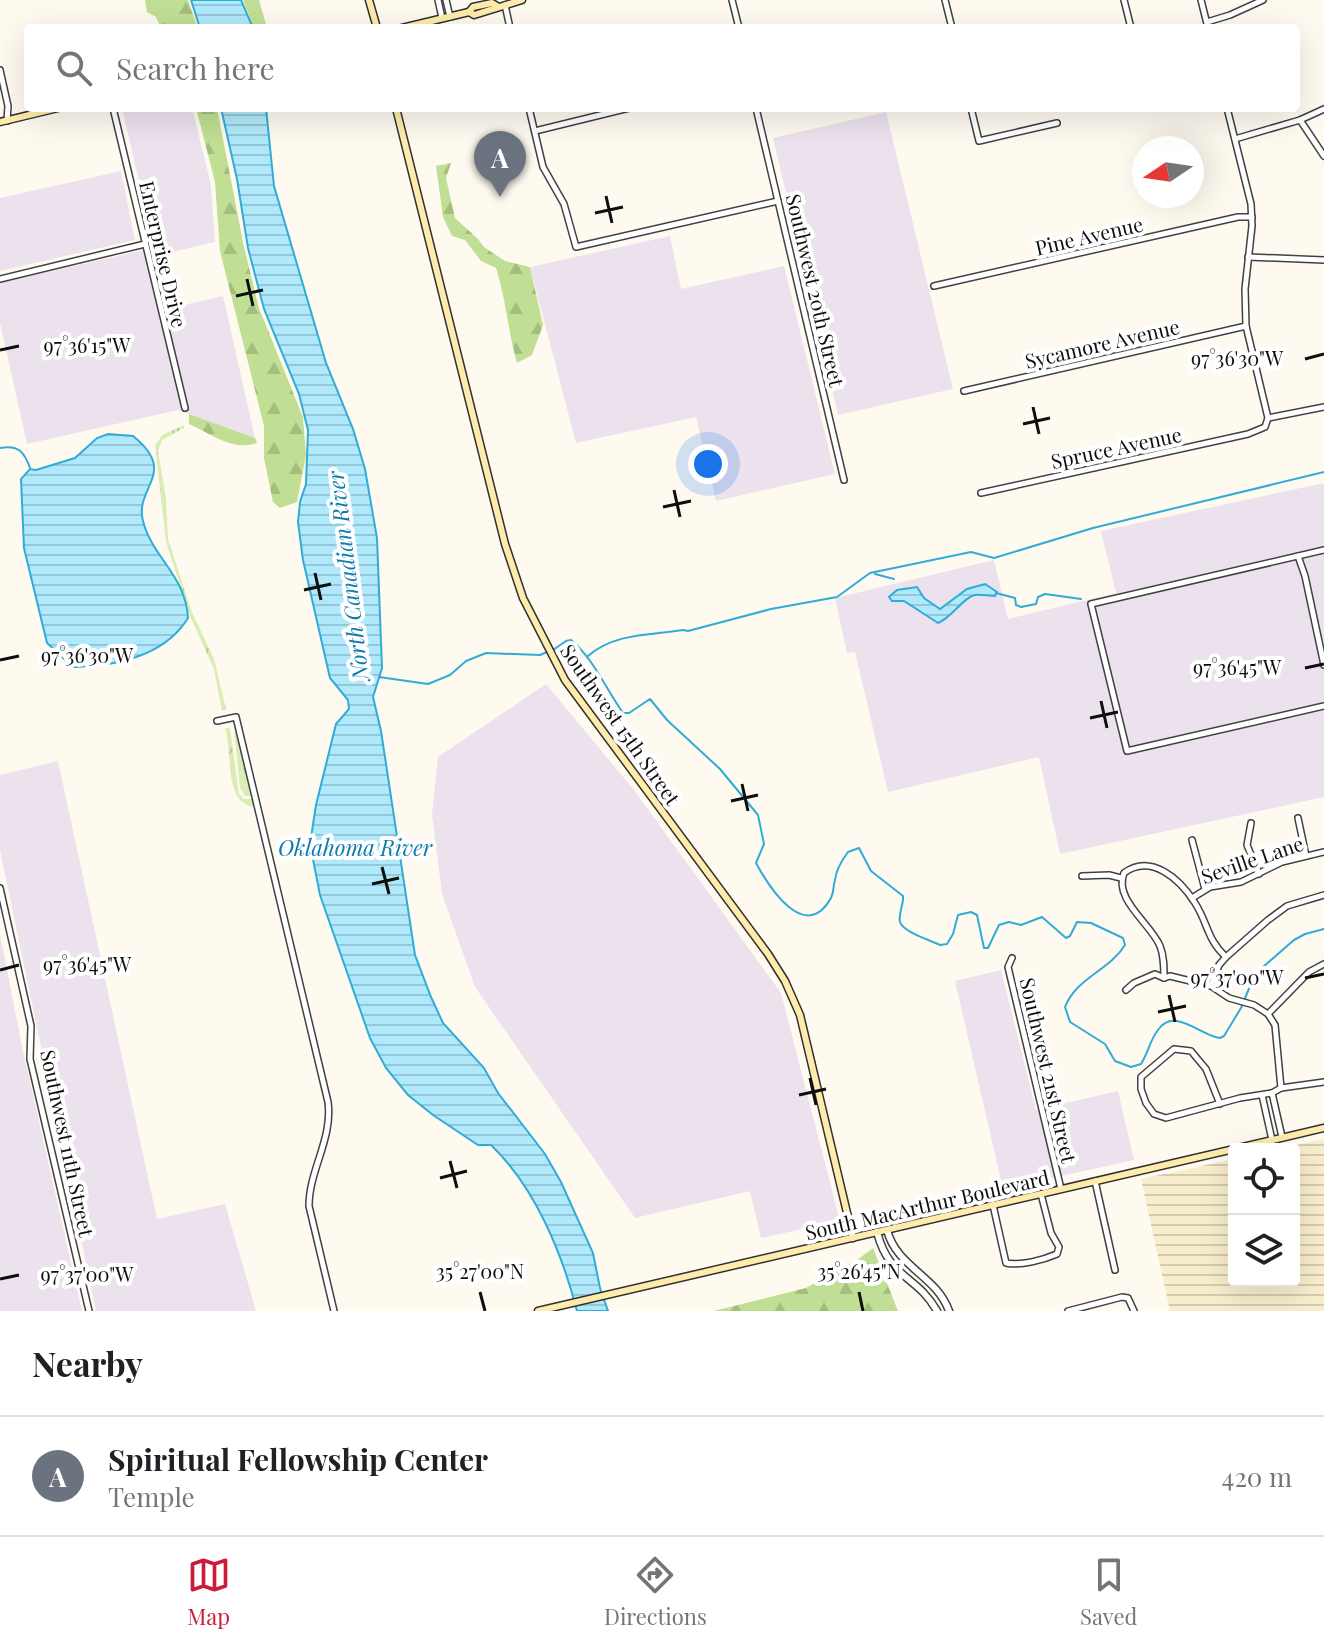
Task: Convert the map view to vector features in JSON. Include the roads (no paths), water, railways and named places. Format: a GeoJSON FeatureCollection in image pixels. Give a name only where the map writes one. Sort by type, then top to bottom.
{"type":"FeatureCollection","features":[{"type":"Feature","properties":{"kind":"main road"},"geometry":{"type":"LineString","coordinates":[[369,0],[376,24]]}},
{"type":"Feature","properties":{"kind":"main road"},"geometry":{"type":"LineString","coordinates":[[420,24],[469,12],[474,15],[493,11],[501,5],[522,0]]}},
{"type":"Feature","properties":{"kind":"main road"},"geometry":{"type":"LineString","coordinates":[[4,121],[41,112]]}},
{"type":"Feature","properties":{"kind":"main road","name":"Southwest 15th Street"},"geometry":{"type":"LineString","coordinates":[[397,112],[505,544],[533,621],[565,680],[785,981],[800,1015],[853,1238]]}},
{"type":"Feature","properties":{"kind":"main road","name":"South MacArthur Boulevard"},"geometry":{"type":"LineString","coordinates":[[538,1311],[1324,1128]]}},
{"type":"Feature","properties":{"kind":"street"},"geometry":{"type":"LineString","coordinates":[[438,0],[446,18]]}},
{"type":"Feature","properties":{"kind":"street"},"geometry":{"type":"LineString","coordinates":[[446,0],[446,18]]}},
{"type":"Feature","properties":{"kind":"street"},"geometry":{"type":"LineString","coordinates":[[732,0],[738,24]]}},
{"type":"Feature","properties":{"kind":"street"},"geometry":{"type":"LineString","coordinates":[[945,0],[951,24]]}},
{"type":"Feature","properties":{"kind":"street"},"geometry":{"type":"LineString","coordinates":[[1124,0],[1130,24]]}},
{"type":"Feature","properties":{"kind":"street"},"geometry":{"type":"LineString","coordinates":[[1201,0],[1207,24]]}},
{"type":"Feature","properties":{"kind":"street"},"geometry":{"type":"LineString","coordinates":[[1209,24],[1263,0]]}},
{"type":"Feature","properties":{"kind":"street"},"geometry":{"type":"LineString","coordinates":[[501,5],[508,24]]}},
{"type":"Feature","properties":{"kind":"street"},"geometry":{"type":"LineString","coordinates":[[0,70],[8,106],[4,121]]}},
{"type":"Feature","properties":{"kind":"street"},"geometry":{"type":"LineString","coordinates":[[1235,139],[1300,120],[1324,109]]}},
{"type":"Feature","properties":{"kind":"street","name":"Enterprise Drive"},"geometry":{"type":"LineString","coordinates":[[114,112],[185,408]]}},
{"type":"Feature","properties":{"kind":"street"},"geometry":{"type":"LineString","coordinates":[[530,112],[543,167],[564,204],[576,247],[778,201]]}},
{"type":"Feature","properties":{"kind":"street"},"geometry":{"type":"LineString","coordinates":[[535,131],[613,112]]}},
{"type":"Feature","properties":{"kind":"street","name":"Southwest 20th Street"},"geometry":{"type":"LineString","coordinates":[[757,112],[844,480]]}},
{"type":"Feature","properties":{"kind":"street"},"geometry":{"type":"LineString","coordinates":[[972,112],[979,141],[1057,123]]}},
{"type":"Feature","properties":{"kind":"street"},"geometry":{"type":"LineString","coordinates":[[1228,112],[1252,217],[1245,289],[1246,326],[1268,418],[1324,407]]}},
{"type":"Feature","properties":{"kind":"street"},"geometry":{"type":"LineString","coordinates":[[1300,120],[1324,156]]}},
{"type":"Feature","properties":{"kind":"street","name":"Pine Avenue"},"geometry":{"type":"LineString","coordinates":[[934,286],[1238,217],[1252,217]]}},
{"type":"Feature","properties":{"kind":"street"},"geometry":{"type":"LineString","coordinates":[[0,279],[145,244]]}},
{"type":"Feature","properties":{"kind":"street"},"geometry":{"type":"LineString","coordinates":[[1248,257],[1324,260]]}},
{"type":"Feature","properties":{"kind":"street","name":"Sycamore Avenue"},"geometry":{"type":"LineString","coordinates":[[964,391],[1246,326]]}},
{"type":"Feature","properties":{"kind":"street","name":"Spruce Avenue"},"geometry":{"type":"LineString","coordinates":[[981,493],[1257,430],[1265,427],[1268,418]]}},
{"type":"Feature","properties":{"kind":"street"},"geometry":{"type":"LineString","coordinates":[[1324,550],[1091,604],[1127,751],[1324,706]]}},
{"type":"Feature","properties":{"kind":"street"},"geometry":{"type":"LineString","coordinates":[[1298,556],[1324,665]]}},
{"type":"Feature","properties":{"kind":"street"},"geometry":{"type":"LineString","coordinates":[[217,721],[236,717],[328,1102],[331,1119],[309,1192],[309,1206],[334,1311]]}},
{"type":"Feature","properties":{"kind":"street"},"geometry":{"type":"LineString","coordinates":[[1298,818],[1306,856]]}},
{"type":"Feature","properties":{"kind":"street"},"geometry":{"type":"LineString","coordinates":[[1251,823],[1247,845],[1259,874]]}},
{"type":"Feature","properties":{"kind":"street"},"geometry":{"type":"LineString","coordinates":[[1192,840],[1205,889]]}},
{"type":"Feature","properties":{"kind":"street","name":"Seville Lane"},"geometry":{"type":"LineString","coordinates":[[1192,898],[1205,889],[1241,882],[1282,862],[1324,852]]}},
{"type":"Feature","properties":{"kind":"street","name":"Seville Lane"},"geometry":{"type":"LineString","coordinates":[[1082,876],[1121,878],[1135,867],[1156,867],[1192,898],[1211,941],[1226,957]]}},
{"type":"Feature","properties":{"kind":"street"},"geometry":{"type":"LineString","coordinates":[[1121,878],[1128,901],[1159,945],[1164,978]]}},
{"type":"Feature","properties":{"kind":"street","name":"Southwest 11th Street"},"geometry":{"type":"LineString","coordinates":[[0,888],[31,1026],[30,1059],[89,1311]]}},
{"type":"Feature","properties":{"kind":"street"},"geometry":{"type":"LineString","coordinates":[[1211,986],[1219,965],[1268,920],[1287,906],[1324,895]]}},
{"type":"Feature","properties":{"kind":"street","name":"Southwest 21st Street"},"geometry":{"type":"LineString","coordinates":[[1012,958],[1008,967],[1061,1189]]}},
{"type":"Feature","properties":{"kind":"street"},"geometry":{"type":"LineString","coordinates":[[1268,1014],[1309,972],[1324,965]]}},
{"type":"Feature","properties":{"kind":"street"},"geometry":{"type":"LineString","coordinates":[[1126,990],[1155,974],[1164,978],[1170,976],[1211,986],[1229,998],[1268,1014],[1275,1025],[1281,1088]]}},
{"type":"Feature","properties":{"kind":"street"},"geometry":{"type":"LineString","coordinates":[[1220,1104],[1206,1069],[1191,1051],[1174,1049],[1141,1077],[1146,1103],[1154,1114],[1166,1118],[1272,1093],[1281,1088],[1324,1082]]}},
{"type":"Feature","properties":{"kind":"street"},"geometry":{"type":"LineString","coordinates":[[1272,1093],[1282,1137]]}},
{"type":"Feature","properties":{"kind":"street"},"geometry":{"type":"LineString","coordinates":[[1262,1095],[1272,1140]]}},
{"type":"Feature","properties":{"kind":"street"},"geometry":{"type":"LineString","coordinates":[[1095,1181],[1115,1270]]}},
{"type":"Feature","properties":{"kind":"street"},"geometry":{"type":"LineString","coordinates":[[993,1205],[1006,1263],[1015,1265],[1057,1254],[1059,1247],[1051,1233],[1041,1194]]}},
{"type":"Feature","properties":{"kind":"street"},"geometry":{"type":"LineString","coordinates":[[887,1230],[895,1252],[944,1298],[949,1311]]}},
{"type":"Feature","properties":{"kind":"street"},"geometry":{"type":"LineString","coordinates":[[877,1232],[885,1258],[925,1293],[937,1311]]}},
{"type":"Feature","properties":{"kind":"street"},"geometry":{"type":"LineString","coordinates":[[905,1277],[913,1269]]}},
{"type":"Feature","properties":{"kind":"street"},"geometry":{"type":"LineString","coordinates":[[1068,1311],[1122,1297],[1128,1298],[1134,1311]]}},
{"type":"Feature","properties":{"kind":"water"},"geometry":{"type":"Polygon","coordinates":[[[191,0],[241,0],[251,24],[199,24],[191,0]]]}},
{"type":"Feature","properties":{"kind":"water","name":"Oklahoma River"},"geometry":{"type":"Polygon","coordinates":[[[222,112],[266,112],[274,186],[326,363],[353,429],[365,469],[377,538],[382,668],[373,697],[381,731],[415,955],[443,1023],[484,1068],[498,1093],[545,1154],[561,1182],[593,1253],[608,1311],[577,1311],[545,1222],[507,1162],[491,1145],[478,1145],[433,1115],[408,1095],[386,1068],[370,1038],[320,895],[310,844],[336,724],[349,709],[348,700],[330,678],[303,560],[298,522],[306,484],[308,430],[299,394],[264,309],[248,248],[222,112]]]}},
{"type":"Feature","properties":{"kind":"water"},"geometry":{"type":"Polygon","coordinates":[[[108,434],[133,436],[153,460],[152,480],[142,509],[143,521],[147,534],[181,590],[188,618],[166,642],[138,657],[73,667],[47,643],[24,548],[21,479],[30,469],[75,458],[97,438],[108,434]]]}},
{"type":"Feature","properties":{"kind":"water"},"geometry":{"type":"Polygon","coordinates":[[[985,584],[997,592],[995,596],[970,597],[938,623],[904,601],[892,601],[889,597],[897,590],[917,587],[924,598],[940,609],[967,589],[985,584]]]}},
{"type":"Feature","properties":{"kind":"waterway"},"geometry":{"type":"LineString","coordinates":[[0,448],[20,450],[30,468]]}},
{"type":"Feature","properties":{"kind":"waterway"},"geometry":{"type":"LineString","coordinates":[[588,656],[598,648],[621,639],[688,631],[771,609],[837,597],[870,573],[971,552],[994,558],[1093,528],[1324,472]]}},
{"type":"Feature","properties":{"kind":"waterway"},"geometry":{"type":"LineString","coordinates":[[875,574],[894,579]]}},
{"type":"Feature","properties":{"kind":"waterway"},"geometry":{"type":"LineString","coordinates":[[996,593],[1015,598],[1016,605],[1021,607],[1036,604],[1038,597],[1045,594],[1081,599]]}},
{"type":"Feature","properties":{"kind":"waterway"},"geometry":{"type":"LineString","coordinates":[[553,650],[571,640],[593,665],[623,713],[629,713],[650,699],[667,720],[720,769],[758,815],[764,844],[756,863],[779,897],[799,913],[810,915],[821,911],[833,894],[844,858],[848,852],[859,848],[871,871],[903,896],[902,926],[940,945],[947,944],[958,915],[971,912],[977,915],[984,948],[988,948],[999,925],[1009,922],[1021,925],[1042,917],[1066,938],[1077,922],[1091,923],[1123,938],[1125,945],[1118,954],[1077,988],[1065,1007],[1070,1022],[1105,1044],[1115,1061],[1131,1067],[1141,1064],[1164,1023],[1180,1021],[1213,1036],[1224,1036],[1241,1008],[1255,974],[1294,940],[1324,929]]}},
{"type":"Feature","properties":{"kind":"waterway","name":"North Canadian River"},"geometry":{"type":"LineString","coordinates":[[379,677],[428,684],[450,675],[466,661],[486,653],[540,655],[547,652]]}},
{"type":"Feature","properties":{"kind":"place","name":"Spiritual Fellowship Center"},"geometry":{"type":"Point","coordinates":[500,197]}}]}
